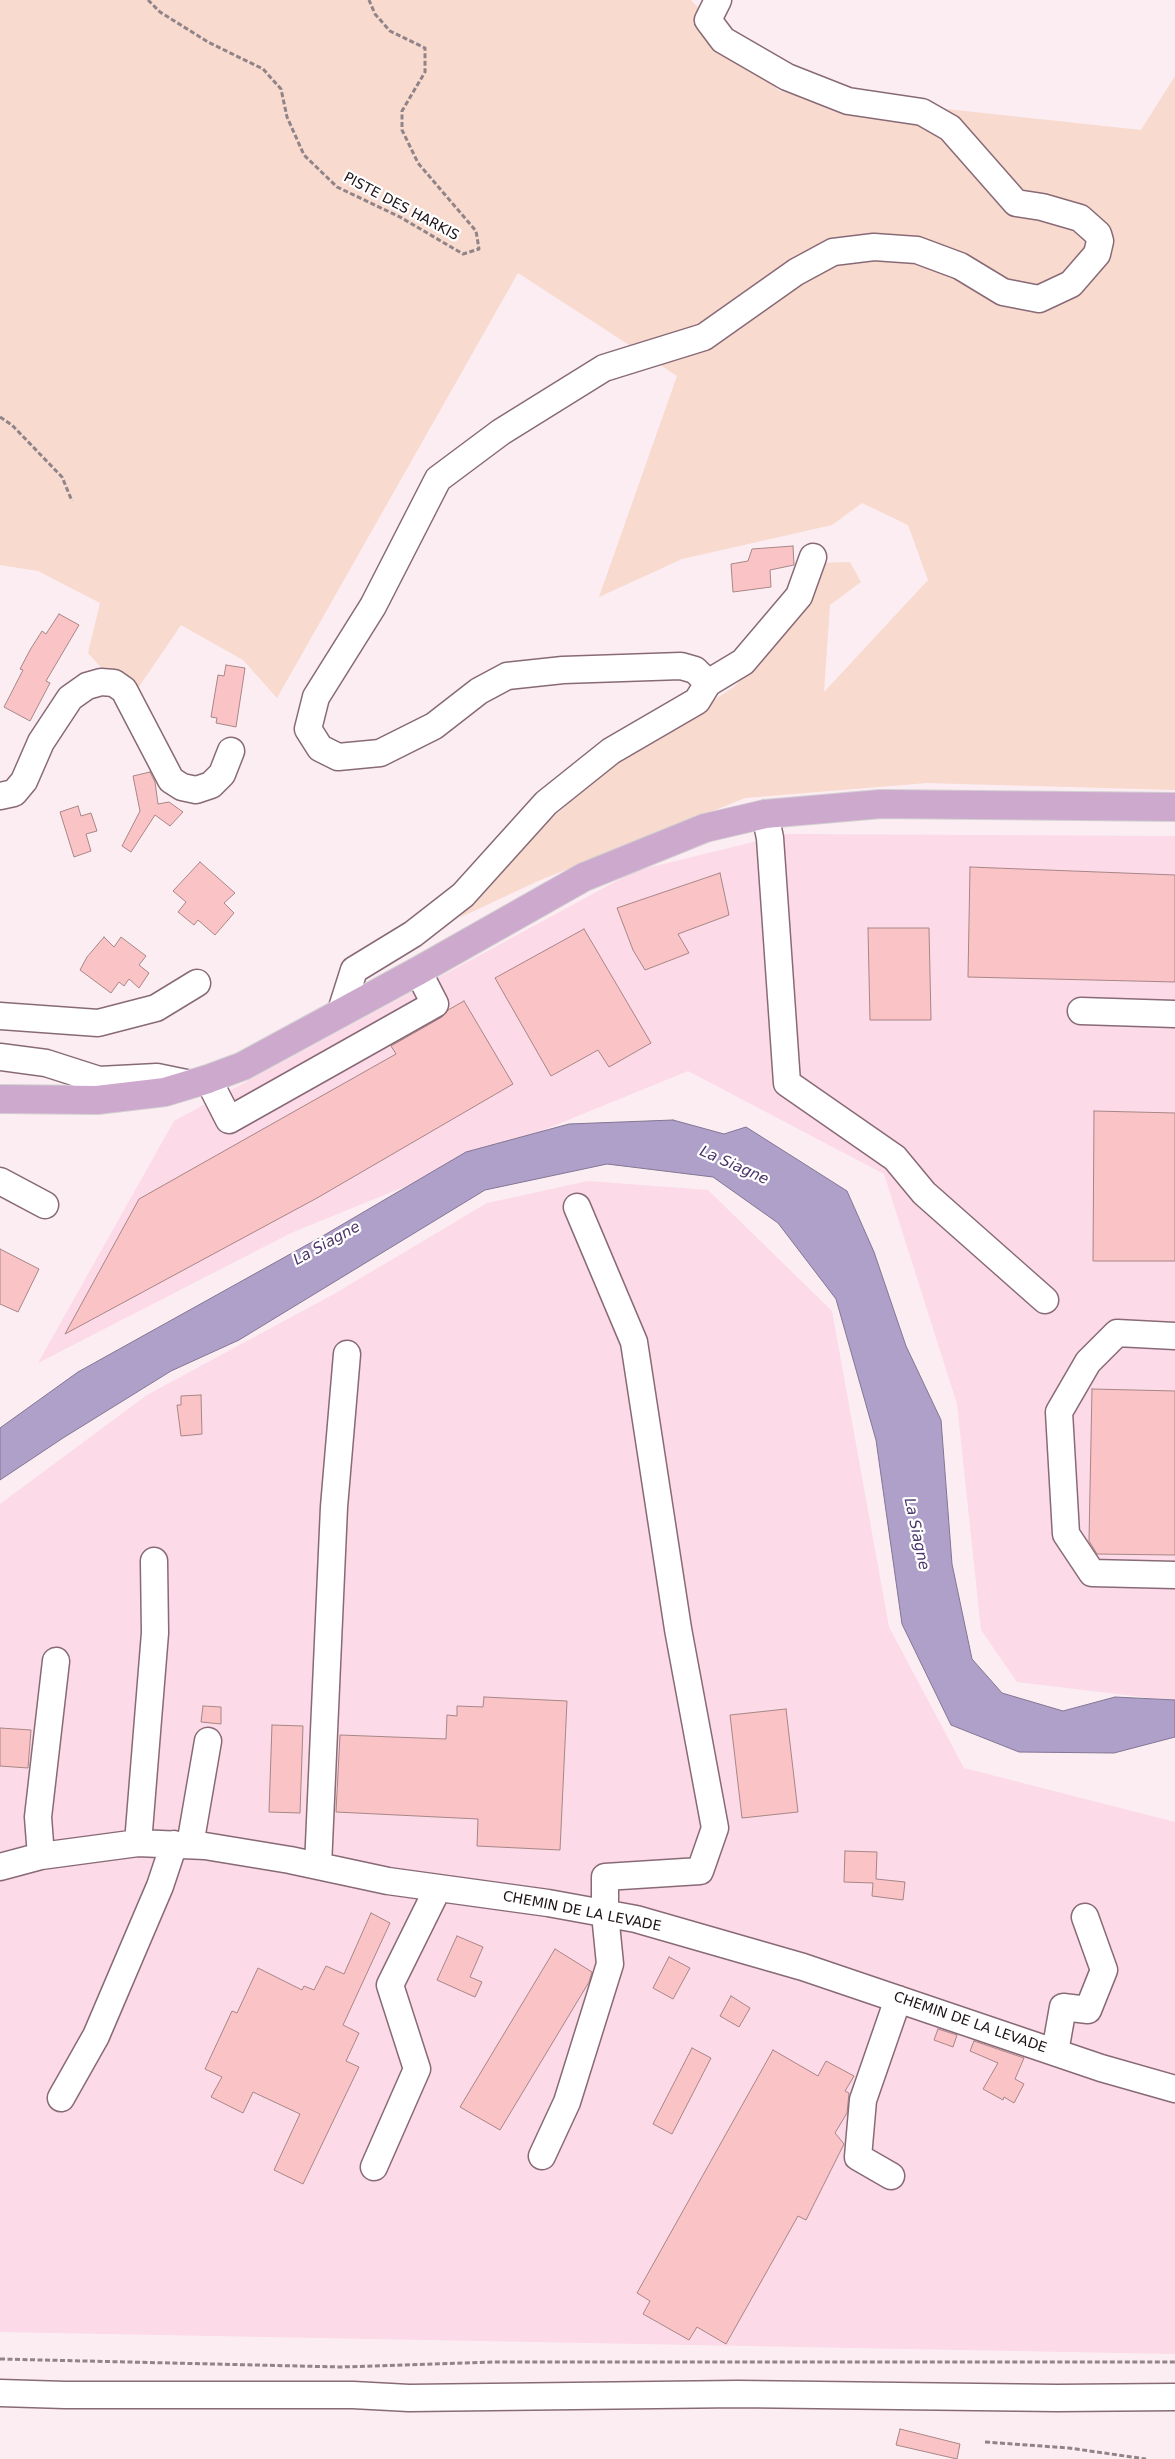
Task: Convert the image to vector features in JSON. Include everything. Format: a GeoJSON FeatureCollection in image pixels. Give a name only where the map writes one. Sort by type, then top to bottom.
{"type":"FeatureCollection","features":[{"type":"Feature","properties":{"kind":"main road"},"geometry":{"type":"LineString","coordinates":[[0,1099],[97,1100],[165,1092],[200,1082],[243,1066],[341,1011],[418,971],[584,877],[705,828],[765,814],[881,804],[1175,807]]}},
{"type":"Feature","properties":{"kind":"street"},"geometry":{"type":"LineString","coordinates":[[708,683],[695,670],[680,666],[562,670],[507,676],[479,691],[434,726],[380,753],[338,757],[320,748],[308,729],[316,697],[373,606],[438,479],[501,432],[604,368],[704,337],[796,272],[833,252],[874,247],[917,250],[960,266],[1004,292],[1039,299],[1071,284],[1097,254],[1100,241],[1098,234],[1080,218],[1042,207],[1016,203],[950,128],[922,112],[848,101],[787,78],[722,40],[708,20],[718,0]]}},
{"type":"Feature","properties":{"kind":"street"},"geometry":{"type":"LineString","coordinates":[[341,1011],[354,970],[413,934],[463,895],[546,803],[611,752],[697,701],[708,683],[743,662],[799,596],[814,557]]}},
{"type":"Feature","properties":{"kind":"street"},"geometry":{"type":"LineString","coordinates":[[0,796],[14,793],[24,781],[41,742],[70,698],[87,686],[101,682],[114,683],[124,690],[171,780],[182,787],[196,790],[211,785],[222,774],[231,751]]}},
{"type":"Feature","properties":{"kind":"street"},"geometry":{"type":"LineString","coordinates":[[765,814],[770,847],[787,1083],[895,1158],[924,1193],[1045,1300]]}},
{"type":"Feature","properties":{"kind":"street"},"geometry":{"type":"LineString","coordinates":[[0,1056],[46,1063],[99,1080],[157,1077],[200,1082],[229,1120],[435,1004],[418,971]]}},
{"type":"Feature","properties":{"kind":"street"},"geometry":{"type":"LineString","coordinates":[[0,1016],[98,1023],[156,1008],[197,983]]}},
{"type":"Feature","properties":{"kind":"street"},"geometry":{"type":"LineString","coordinates":[[1081,1010],[1175,1014]]}},
{"type":"Feature","properties":{"kind":"street"},"geometry":{"type":"LineString","coordinates":[[0,1181],[45,1205]]}},
{"type":"Feature","properties":{"kind":"street"},"geometry":{"type":"LineString","coordinates":[[542,2156],[568,2102],[610,1964],[605,1914],[605,1877],[700,1871],[715,1828],[678,1629],[634,1342],[577,1207]]}},
{"type":"Feature","properties":{"kind":"street"},"geometry":{"type":"LineString","coordinates":[[1175,1336],[1117,1333],[1088,1362],[1059,1412],[1066,1534],[1092,1573],[1175,1575]]}},
{"type":"Feature","properties":{"kind":"street"},"geometry":{"type":"LineString","coordinates":[[318,1866],[334,1507],[347,1354]]}},
{"type":"Feature","properties":{"kind":"street"},"geometry":{"type":"LineString","coordinates":[[138,1843],[155,1633],[154,1562]]}},
{"type":"Feature","properties":{"kind":"street"},"geometry":{"type":"LineString","coordinates":[[41,1856],[38,1817],[56,1661]]}},
{"type":"Feature","properties":{"kind":"street"},"geometry":{"type":"LineString","coordinates":[[61,2098],[96,2036],[160,1886],[182,1845],[208,1741]]}},
{"type":"Feature","properties":{"kind":"street","name":"CHEMIN DE LA LEVADE"},"geometry":{"type":"LineString","coordinates":[[0,1867],[41,1856],[138,1843],[182,1845],[318,1866],[388,1882],[548,1903],[636,1919],[803,1967],[1055,2052],[1175,2089]]}},
{"type":"Feature","properties":{"kind":"street"},"geometry":{"type":"LineString","coordinates":[[374,2168],[417,2069],[390,1985],[438,1888]]}},
{"type":"Feature","properties":{"kind":"street"},"geometry":{"type":"LineString","coordinates":[[1055,2052],[1063,2007],[1088,2010],[1104,1970],[1085,1917]]}},
{"type":"Feature","properties":{"kind":"street"},"geometry":{"type":"LineString","coordinates":[[891,2176],[858,2157],[863,2100],[898,1999]]}},
{"type":"Feature","properties":{"kind":"street"},"geometry":{"type":"LineString","coordinates":[[0,2393],[410,2398],[738,2394],[1057,2398],[1175,2397]]}},
{"type":"Feature","properties":{"kind":"path","name":"PISTE DES HARKIS"},"geometry":{"type":"LineString","coordinates":[[148,0],[160,12],[208,42],[263,69],[281,89],[287,116],[304,155],[337,187],[400,217],[463,254],[479,249],[476,230],[418,163],[402,130],[402,111],[425,72],[425,48],[390,30],[375,14],[369,0]]}},
{"type":"Feature","properties":{"kind":"path"},"geometry":{"type":"LineString","coordinates":[[0,417],[12,425],[62,477],[72,501]]}},
{"type":"Feature","properties":{"kind":"path"},"geometry":{"type":"LineString","coordinates":[[0,2359],[341,2367],[495,2362],[1175,2362]]}},
{"type":"Feature","properties":{"kind":"path"},"geometry":{"type":"LineString","coordinates":[[985,2442],[1069,2448],[1146,2459]]}},
{"type":"Feature","properties":{"kind":"shaded area"},"geometry":{"type":"Polygon","coordinates":[[[0,0],[691,0],[779,91],[1141,130],[1175,76],[1175,790],[927,783],[745,798],[538,881],[459,918],[531,837],[603,772],[734,687],[810,599],[820,563],[850,562],[861,582],[830,605],[824,692],[928,580],[908,525],[862,503],[832,525],[682,559],[599,597],[677,376],[518,273],[277,698],[243,660],[181,625],[130,700],[88,653],[100,603],[38,571],[0,565],[0,0]]]}},
{"type":"Feature","properties":{"kind":"shaded area"},"geometry":{"type":"Polygon","coordinates":[[[786,834],[1175,836],[1175,1701],[1017,1682],[981,1630],[957,1404],[884,1174],[688,1071],[291,1233],[38,1363],[174,1121],[635,871],[786,834]]]}},
{"type":"Feature","properties":{"kind":"shaded area"},"geometry":{"type":"Polygon","coordinates":[[[588,1181],[708,1190],[832,1311],[889,1627],[964,1768],[1175,1822],[1175,2354],[0,2332],[0,1504],[147,1395],[334,1294],[487,1203],[588,1181]]]}},
{"type":"Feature","properties":{"kind":"water","name":"La Siagne"},"geometry":{"type":"Polygon","coordinates":[[[673,1120],[724,1134],[746,1127],[847,1191],[874,1252],[906,1346],[941,1420],[952,1564],[972,1659],[1002,1693],[1063,1711],[1115,1697],[1175,1700],[1175,1737],[1114,1753],[1019,1752],[951,1725],[902,1624],[876,1440],[836,1299],[778,1223],[713,1177],[607,1164],[485,1190],[239,1340],[171,1371],[63,1438],[0,1480],[0,1428],[78,1372],[321,1237],[466,1152],[569,1124],[673,1120]]]}},
{"type":"Feature","properties":{"kind":"building"},"geometry":{"type":"Polygon","coordinates":[[[793,546],[794,565],[770,570],[771,587],[733,592],[731,564],[748,561],[752,549],[793,546]]]}},
{"type":"Feature","properties":{"kind":"building"},"geometry":{"type":"Polygon","coordinates":[[[59,614],[79,625],[46,681],[50,683],[30,721],[4,707],[23,670],[20,669],[30,650],[42,631],[46,634],[59,614]]]}},
{"type":"Feature","properties":{"kind":"building"},"geometry":{"type":"Polygon","coordinates":[[[226,665],[245,668],[236,727],[216,723],[217,718],[211,717],[218,675],[224,676],[226,665]]]}},
{"type":"Feature","properties":{"kind":"building"},"geometry":{"type":"Polygon","coordinates":[[[150,772],[155,782],[158,804],[169,802],[183,812],[170,826],[155,815],[131,852],[122,846],[140,811],[133,776],[150,772]]]}},
{"type":"Feature","properties":{"kind":"building"},"geometry":{"type":"Polygon","coordinates":[[[78,806],[81,816],[91,813],[97,831],[86,834],[91,851],[74,857],[60,812],[78,806]]]}},
{"type":"Feature","properties":{"kind":"building"},"geometry":{"type":"Polygon","coordinates":[[[200,862],[235,893],[224,903],[234,913],[215,935],[198,920],[194,925],[178,912],[186,902],[173,891],[200,862]]]}},
{"type":"Feature","properties":{"kind":"building"},"geometry":{"type":"Polygon","coordinates":[[[970,867],[1175,875],[1175,982],[968,977],[970,867]]]}},
{"type":"Feature","properties":{"kind":"building"},"geometry":{"type":"Polygon","coordinates":[[[720,873],[729,915],[678,934],[689,953],[645,970],[633,950],[617,908],[720,873]]]}},
{"type":"Feature","properties":{"kind":"building"},"geometry":{"type":"Polygon","coordinates":[[[868,928],[929,928],[931,1020],[870,1020],[868,928]]]}},
{"type":"Feature","properties":{"kind":"building"},"geometry":{"type":"Polygon","coordinates":[[[584,929],[651,1043],[609,1067],[598,1050],[551,1076],[495,978],[584,929]]]}},
{"type":"Feature","properties":{"kind":"building"},"geometry":{"type":"Polygon","coordinates":[[[104,937],[114,947],[121,937],[146,956],[139,965],[149,973],[139,988],[129,979],[124,986],[119,982],[111,993],[80,970],[87,957],[104,937]]]}},
{"type":"Feature","properties":{"kind":"building"},"geometry":{"type":"Polygon","coordinates":[[[464,1001],[513,1084],[317,1198],[65,1334],[139,1199],[396,1054],[391,1046],[442,1017],[448,1010],[464,1001]]]}},
{"type":"Feature","properties":{"kind":"building"},"geometry":{"type":"Polygon","coordinates":[[[1094,1111],[1175,1113],[1175,1261],[1093,1261],[1094,1111]]]}},
{"type":"Feature","properties":{"kind":"building"},"geometry":{"type":"Polygon","coordinates":[[[0,1249],[39,1269],[18,1312],[0,1304],[0,1249]]]}},
{"type":"Feature","properties":{"kind":"building"},"geometry":{"type":"Polygon","coordinates":[[[1092,1389],[1175,1391],[1175,1555],[1097,1554],[1089,1541],[1092,1389]]]}},
{"type":"Feature","properties":{"kind":"building"},"geometry":{"type":"Polygon","coordinates":[[[201,1395],[202,1434],[181,1436],[177,1405],[181,1405],[181,1396],[201,1395]]]}},
{"type":"Feature","properties":{"kind":"building"},"geometry":{"type":"Polygon","coordinates":[[[484,1697],[567,1701],[560,1850],[477,1846],[478,1819],[336,1812],[340,1735],[446,1739],[447,1715],[457,1716],[457,1706],[483,1707],[484,1697]]]}},
{"type":"Feature","properties":{"kind":"building"},"geometry":{"type":"Polygon","coordinates":[[[203,1706],[221,1707],[221,1724],[201,1722],[203,1706]]]}},
{"type":"Feature","properties":{"kind":"building"},"geometry":{"type":"Polygon","coordinates":[[[786,1709],[798,1812],[742,1818],[730,1715],[786,1709]]]}},
{"type":"Feature","properties":{"kind":"building"},"geometry":{"type":"Polygon","coordinates":[[[272,1725],[303,1726],[300,1813],[269,1812],[272,1725]]]}},
{"type":"Feature","properties":{"kind":"building"},"geometry":{"type":"Polygon","coordinates":[[[0,1728],[31,1730],[28,1768],[0,1766],[0,1728]]]}},
{"type":"Feature","properties":{"kind":"building"},"geometry":{"type":"Polygon","coordinates":[[[845,1851],[877,1852],[876,1879],[905,1882],[903,1900],[872,1896],[873,1883],[844,1882],[845,1851]]]}},
{"type":"Feature","properties":{"kind":"building"},"geometry":{"type":"Polygon","coordinates":[[[371,1913],[390,1923],[343,2025],[359,2033],[346,2061],[359,2067],[303,2184],[274,2170],[300,2114],[253,2092],[243,2113],[211,2097],[222,2077],[205,2069],[232,2011],[237,2013],[258,1968],[302,1990],[304,1986],[314,1990],[326,1966],[344,1974],[371,1913]]]}},
{"type":"Feature","properties":{"kind":"building"},"geometry":{"type":"Polygon","coordinates":[[[457,1936],[483,1947],[470,1977],[482,1982],[475,1997],[437,1980],[457,1936]]]}},
{"type":"Feature","properties":{"kind":"building"},"geometry":{"type":"Polygon","coordinates":[[[555,1949],[592,1972],[589,1982],[500,2130],[460,2107],[555,1949]]]}},
{"type":"Feature","properties":{"kind":"building"},"geometry":{"type":"Polygon","coordinates":[[[669,1957],[690,1968],[673,1999],[653,1988],[669,1957]]]}},
{"type":"Feature","properties":{"kind":"building"},"geometry":{"type":"Polygon","coordinates":[[[731,1996],[750,2008],[739,2027],[720,2016],[731,1996]]]}},
{"type":"Feature","properties":{"kind":"building"},"geometry":{"type":"Polygon","coordinates":[[[938,2029],[957,2035],[953,2047],[934,2040],[938,2029]]]}},
{"type":"Feature","properties":{"kind":"building"},"geometry":{"type":"Polygon","coordinates":[[[974,2041],[1024,2058],[1015,2079],[1024,2084],[1014,2103],[1004,2097],[1003,2100],[983,2089],[998,2063],[970,2051],[974,2041]]]}},
{"type":"Feature","properties":{"kind":"building"},"geometry":{"type":"Polygon","coordinates":[[[692,2048],[711,2058],[672,2134],[653,2124],[692,2048]]]}},
{"type":"Feature","properties":{"kind":"building"},"geometry":{"type":"Polygon","coordinates":[[[773,2050],[818,2076],[826,2061],[854,2076],[845,2091],[849,2093],[847,2113],[835,2133],[844,2144],[806,2220],[798,2216],[726,2344],[697,2327],[689,2340],[643,2314],[650,2301],[637,2293],[773,2050]]]}},
{"type":"Feature","properties":{"kind":"building"},"geometry":{"type":"Polygon","coordinates":[[[900,2429],[960,2444],[957,2459],[896,2445],[900,2429]]]}}]}
